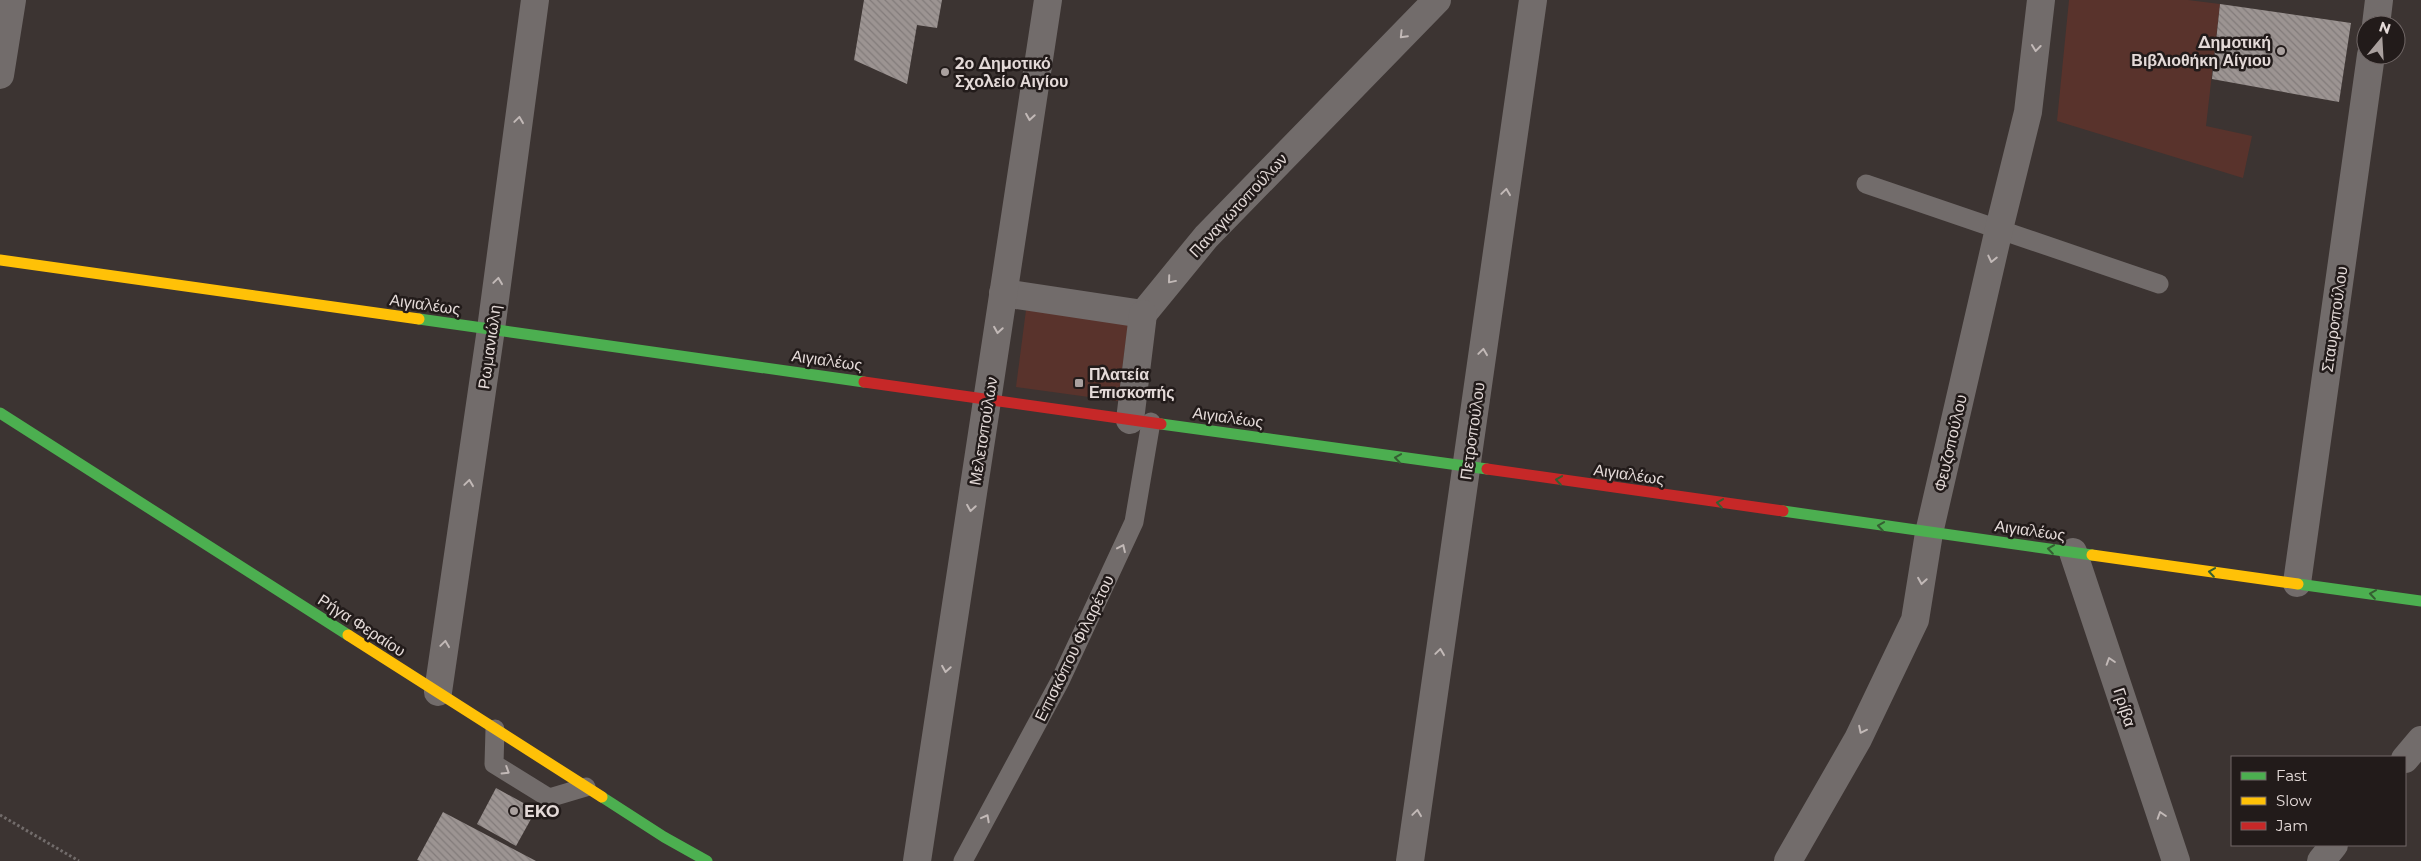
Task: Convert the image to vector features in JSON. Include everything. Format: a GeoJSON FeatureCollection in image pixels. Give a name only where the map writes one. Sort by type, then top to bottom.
{"type":"FeatureCollection","features":[{"type":"Feature","properties":{"kind":"street"},"geometry":{"type":"LineString","coordinates":[[0,75],[12,0]]}},
{"type":"Feature","properties":{"kind":"street","name":"Ρωμανιώλη"},"geometry":{"type":"LineString","coordinates":[[438,692],[491,329],[535,0]]}},
{"type":"Feature","properties":{"kind":"street","name":"Μελετοπούλων"},"geometry":{"type":"LineString","coordinates":[[919,861],[1048,0]]}},
{"type":"Feature","properties":{"kind":"street","name":"Παναγιωτοπούλων"},"geometry":{"type":"LineString","coordinates":[[1142,314],[1206,237],[1437,0]]}},
{"type":"Feature","properties":{"kind":"street","name":"Πετροπούλου"},"geometry":{"type":"LineString","coordinates":[[1410,861],[1533,0]]}},
{"type":"Feature","properties":{"kind":"street","name":"Φευζοπούλου"},"geometry":{"type":"LineString","coordinates":[[1788,861],[1858,739],[1915,620],[1930,532],[1998,229],[2028,112],[2041,0]]}},
{"type":"Feature","properties":{"kind":"street"},"geometry":{"type":"LineString","coordinates":[[2377,15],[2379,0]]}},
{"type":"Feature","properties":{"kind":"street","name":"Σταυροπούλου"},"geometry":{"type":"LineString","coordinates":[[2297,583],[2370,65]]}},
{"type":"Feature","properties":{"kind":"street","name":"Αιγιαλέως"},"geometry":{"type":"LineString","coordinates":[[0,260],[2421,600]]}},
{"type":"Feature","properties":{"kind":"street"},"geometry":{"type":"LineString","coordinates":[[1003,293],[1142,314],[1140,421]]}},
{"type":"Feature","properties":{"kind":"street","name":"Ρήγα Φεραίου"},"geometry":{"type":"LineString","coordinates":[[0,413],[586,787],[687,851],[707,861]]}},
{"type":"Feature","properties":{"kind":"street","name":"Γρίβα"},"geometry":{"type":"LineString","coordinates":[[2073,552],[2176,861]]}},
{"type":"Feature","properties":{"kind":"street"},"geometry":{"type":"LineString","coordinates":[[2406,758],[2421,740]]}},
{"type":"Feature","properties":{"kind":"street"},"geometry":{"type":"LineString","coordinates":[[2321,861],[2333,846]]}},
{"type":"Feature","properties":{"kind":"lane"},"geometry":{"type":"LineString","coordinates":[[1866,184],[2159,284]]}},
{"type":"Feature","properties":{"kind":"lane","name":"Επισκόπου Φιλαρέτου"},"geometry":{"type":"LineString","coordinates":[[963,861],[1060,681],[1134,522],[1140,421]]}},
{"type":"Feature","properties":{"kind":"lane"},"geometry":{"type":"LineString","coordinates":[[495,729],[494,764],[549,798],[586,787]]}},
{"type":"Feature","properties":{"kind":"path"},"geometry":{"type":"LineString","coordinates":[[0,815],[79,861]]}},
{"type":"Feature","properties":{"kind":"shaded area"},"geometry":{"type":"Polygon","coordinates":[[[2069,0],[2188,0],[2220,4],[2206,126],[2252,136],[2243,178],[2057,121],[2069,0]]]}},
{"type":"Feature","properties":{"kind":"shaded area"},"geometry":{"type":"Polygon","coordinates":[[[1026,310],[1128,324],[1118,401],[1016,387],[1026,310]]]}},
{"type":"Feature","properties":{"kind":"building"},"geometry":{"type":"Polygon","coordinates":[[[864,0],[942,0],[937,28],[917,25],[907,84],[854,60],[864,0]]]}},
{"type":"Feature","properties":{"kind":"building","name":"Δημοτική Βιβλιοθήκη Αίγιου"},"geometry":{"type":"Polygon","coordinates":[[[2220,4],[2351,23],[2339,102],[2212,79],[2220,4]]]}},
{"type":"Feature","properties":{"kind":"building"},"geometry":{"type":"Polygon","coordinates":[[[496,788],[536,810],[516,846],[477,824],[496,788]]]}},
{"type":"Feature","properties":{"kind":"building"},"geometry":{"type":"Polygon","coordinates":[[[443,812],[536,861],[417,860],[443,812]]]}},
{"type":"Feature","properties":{"kind":"traffic: fast"},"geometry":{"type":"LineString","coordinates":[[419,319],[864,382]]}},
{"type":"Feature","properties":{"kind":"traffic: fast"},"geometry":{"type":"LineString","coordinates":[[0,413],[348,635]]}},
{"type":"Feature","properties":{"kind":"traffic: fast"},"geometry":{"type":"LineString","coordinates":[[1161,424],[1487,469]]}},
{"type":"Feature","properties":{"kind":"traffic: fast"},"geometry":{"type":"LineString","coordinates":[[1783,511],[2092,555]]}},
{"type":"Feature","properties":{"kind":"traffic: fast"},"geometry":{"type":"LineString","coordinates":[[2298,584],[2421,601]]}},
{"type":"Feature","properties":{"kind":"traffic: fast"},"geometry":{"type":"LineString","coordinates":[[602,797],[664,837],[707,861]]}},
{"type":"Feature","properties":{"kind":"traffic: slow"},"geometry":{"type":"LineString","coordinates":[[0,260],[419,319]]}},
{"type":"Feature","properties":{"kind":"traffic: slow"},"geometry":{"type":"LineString","coordinates":[[2092,555],[2298,584]]}},
{"type":"Feature","properties":{"kind":"traffic: slow"},"geometry":{"type":"LineString","coordinates":[[348,635],[602,797]]}},
{"type":"Feature","properties":{"kind":"traffic: jam"},"geometry":{"type":"LineString","coordinates":[[864,382],[1161,424]]}},
{"type":"Feature","properties":{"kind":"traffic: jam"},"geometry":{"type":"LineString","coordinates":[[1487,469],[1783,511]]}},
{"type":"Feature","properties":{"kind":"place","name":"Δημοτική Βιβλιοθήκη Αίγιου"},"geometry":{"type":"Point","coordinates":[2281,51]}},
{"type":"Feature","properties":{"kind":"place","name":"2ο Δημοτικό Σχολείο Αιγίου"},"geometry":{"type":"Point","coordinates":[945,72]}},
{"type":"Feature","properties":{"kind":"place","name":"Πλατεία Επισκοπής"},"geometry":{"type":"Point","coordinates":[1079,383]}},
{"type":"Feature","properties":{"kind":"place","name":"EKO"},"geometry":{"type":"Point","coordinates":[514,811]}}]}
